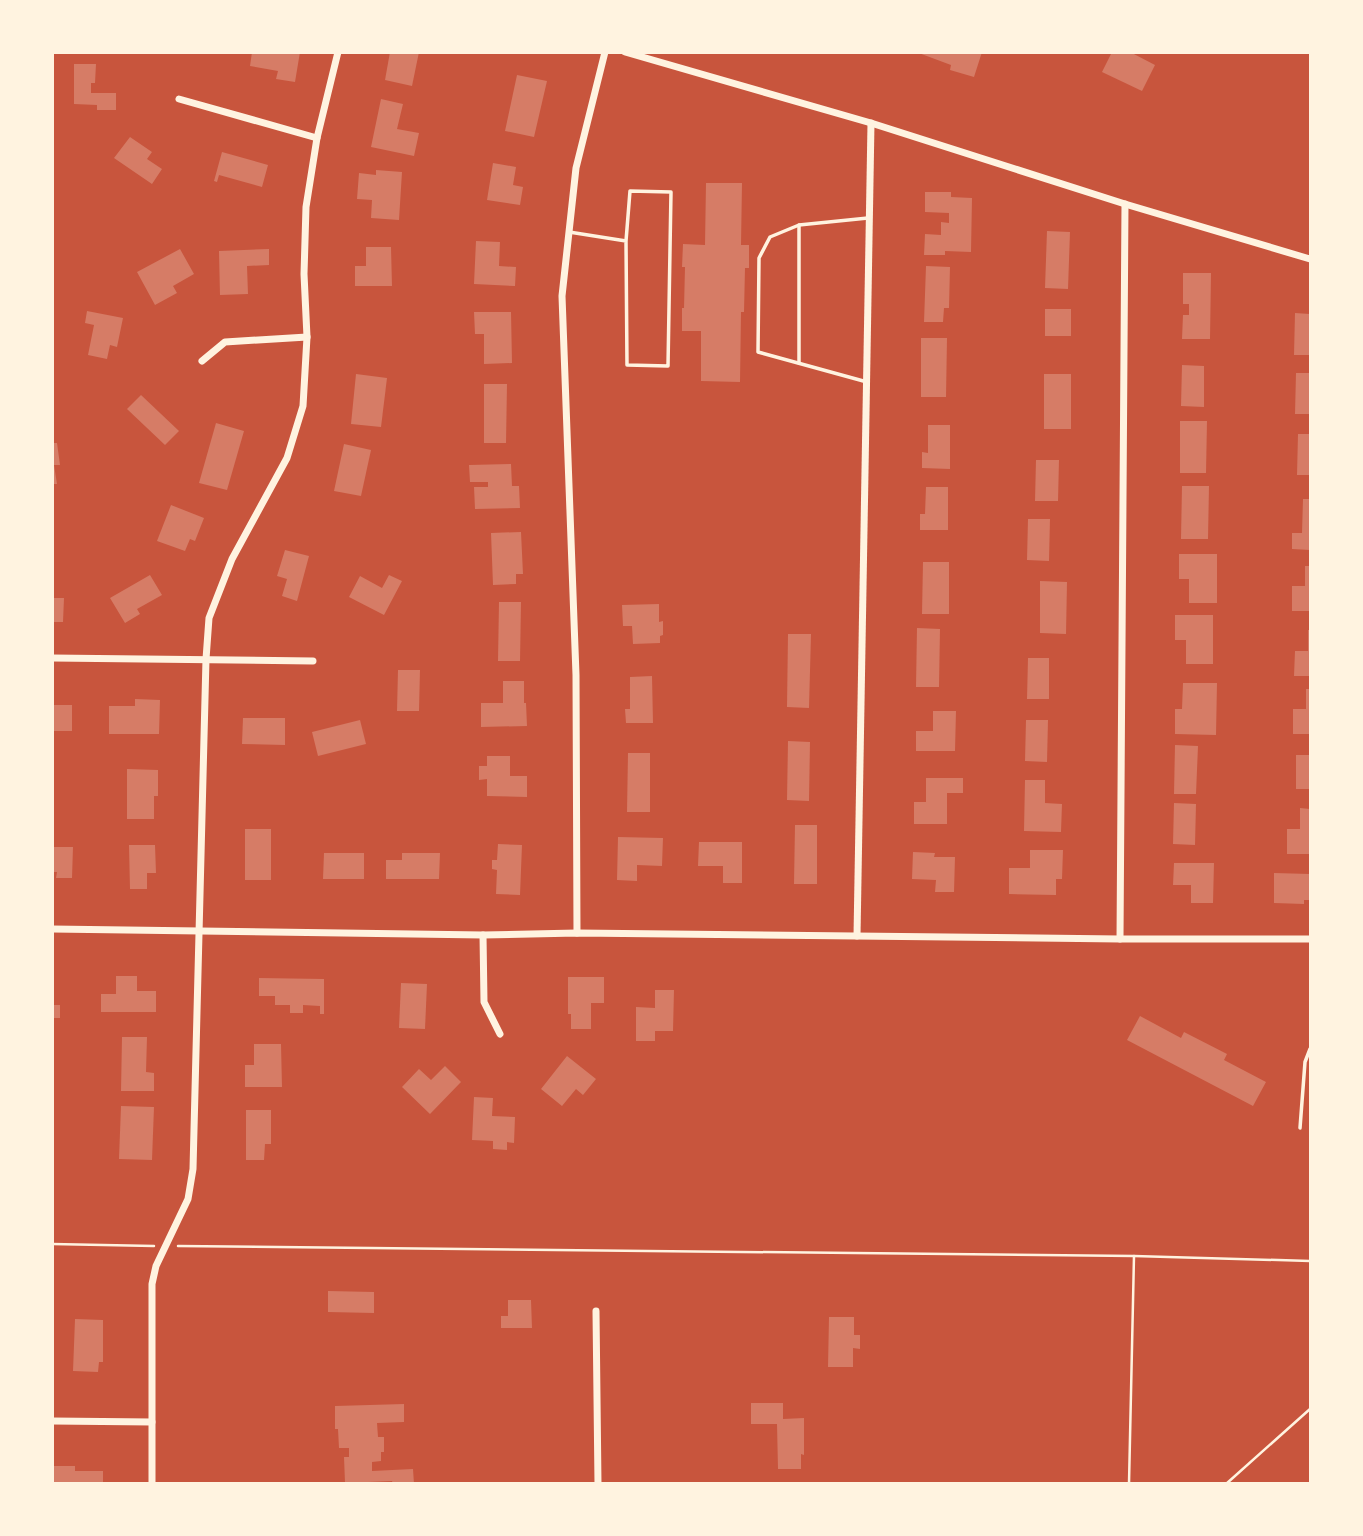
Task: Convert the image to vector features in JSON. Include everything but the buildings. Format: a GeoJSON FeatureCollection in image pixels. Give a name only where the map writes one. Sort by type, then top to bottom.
{"type":"FeatureCollection","features":[{"type":"Feature","properties":{"kind":"street"},"geometry":{"type":"LineString","coordinates":[[152,1483],[152,1284],[156,1266],[188,1199],[193,1169],[209,618],[232,559],[287,458],[303,406],[307,337],[304,274],[306,206],[317,138],[338,52]]}},
{"type":"Feature","properties":{"kind":"street"},"geometry":{"type":"LineString","coordinates":[[577,933],[576,675],[562,296],[576,168],[605,52]]}},
{"type":"Feature","properties":{"kind":"street"},"geometry":{"type":"LineString","coordinates":[[625,52],[871,123],[1125,204],[1311,259]]}},
{"type":"Feature","properties":{"kind":"street"},"geometry":{"type":"LineString","coordinates":[[179,99],[317,138]]}},
{"type":"Feature","properties":{"kind":"street"},"geometry":{"type":"LineString","coordinates":[[857,936],[871,123]]}},
{"type":"Feature","properties":{"kind":"street"},"geometry":{"type":"LineString","coordinates":[[1120,939],[1125,204]]}},
{"type":"Feature","properties":{"kind":"street"},"geometry":{"type":"LineString","coordinates":[[202,360],[225,342],[307,337]]}},
{"type":"Feature","properties":{"kind":"street"},"geometry":{"type":"LineString","coordinates":[[52,658],[313,661]]}},
{"type":"Feature","properties":{"kind":"street"},"geometry":{"type":"LineString","coordinates":[[52,929],[483,935],[577,933],[1311,939]]}},
{"type":"Feature","properties":{"kind":"street"},"geometry":{"type":"LineString","coordinates":[[483,935],[484,1002],[500,1034]]}},
{"type":"Feature","properties":{"kind":"street"},"geometry":{"type":"LineString","coordinates":[[596,1311],[598,1483]]}},
{"type":"Feature","properties":{"kind":"street"},"geometry":{"type":"LineString","coordinates":[[52,1421],[152,1422]]}},
{"type":"Feature","properties":{"kind":"lane"},"geometry":{"type":"LineString","coordinates":[[630,191],[671,192],[668,366],[627,365],[626,241],[630,191]]}},
{"type":"Feature","properties":{"kind":"lane"},"geometry":{"type":"LineString","coordinates":[[867,382],[758,352],[759,258],[770,237],[799,225],[870,217]]}},
{"type":"Feature","properties":{"kind":"lane"},"geometry":{"type":"LineString","coordinates":[[799,225],[799,363]]}},
{"type":"Feature","properties":{"kind":"lane"},"geometry":{"type":"LineString","coordinates":[[569,232],[626,241]]}},
{"type":"Feature","properties":{"kind":"lane"},"geometry":{"type":"LineString","coordinates":[[1300,1128],[1305,1062],[1311,1049]]}},
{"type":"Feature","properties":{"kind":"path"},"geometry":{"type":"LineString","coordinates":[[52,1244],[152,1246]]}},
{"type":"Feature","properties":{"kind":"path"},"geometry":{"type":"LineString","coordinates":[[181,1246],[1135,1256],[1311,1261]]}},
{"type":"Feature","properties":{"kind":"path"},"geometry":{"type":"LineString","coordinates":[[1129,1483],[1135,1256]]}},
{"type":"Feature","properties":{"kind":"path"},"geometry":{"type":"LineString","coordinates":[[1226,1483],[1311,1409]]}}]}
